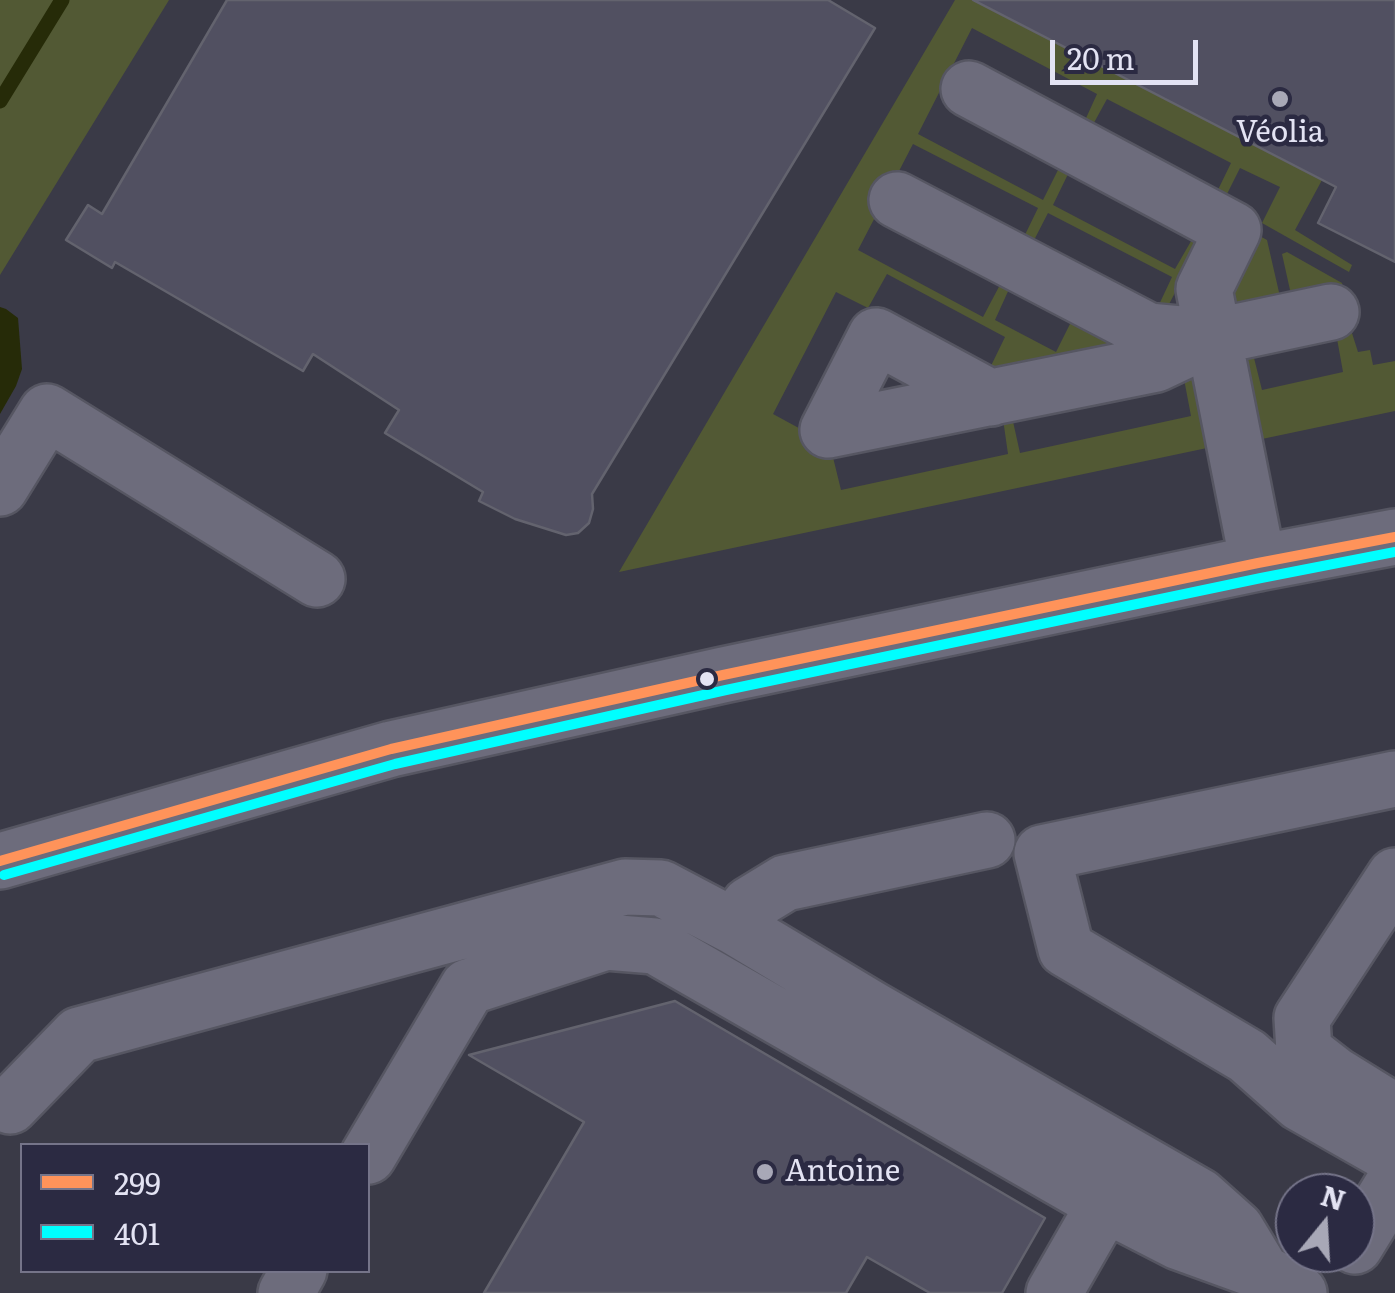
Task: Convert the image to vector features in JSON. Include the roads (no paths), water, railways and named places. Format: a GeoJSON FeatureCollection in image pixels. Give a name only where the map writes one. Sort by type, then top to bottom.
{"type":"FeatureCollection","features":[{"type":"Feature","properties":{"kind":"street"},"geometry":{"type":"LineString","coordinates":[[969,89],[1234,230],[1204,289],[1258,563]]}},
{"type":"Feature","properties":{"kind":"street"},"geometry":{"type":"LineString","coordinates":[[897,200],[1148,331],[1213,337]]}},
{"type":"Feature","properties":{"kind":"street"},"geometry":{"type":"LineString","coordinates":[[990,398],[1156,364],[1213,337],[1331,312]]}},
{"type":"Feature","properties":{"kind":"street"},"geometry":{"type":"LineString","coordinates":[[0,488],[47,412],[318,578]]}},
{"type":"Feature","properties":{"kind":"street"},"geometry":{"type":"LineString","coordinates":[[0,861],[391,748],[1258,563],[1395,538]]}},
{"type":"Feature","properties":{"kind":"street"},"geometry":{"type":"LineString","coordinates":[[1395,779],[1042,853],[1066,949],[1247,1056],[1300,1103],[1395,1158]]}},
{"type":"Feature","properties":{"kind":"street"},"geometry":{"type":"LineString","coordinates":[[734,927],[749,905],[785,882],[987,840]]}},
{"type":"Feature","properties":{"kind":"street"},"geometry":{"type":"LineString","coordinates":[[1247,1056],[1302,1018],[1395,876]]}},
{"type":"Feature","properties":{"kind":"street"},"geometry":{"type":"LineString","coordinates":[[4,1117],[79,1036],[624,887],[661,888],[1198,1196],[1236,1229],[1262,1286]]}},
{"type":"Feature","properties":{"kind":"street"},"geometry":{"type":"LineString","coordinates":[[370,1153],[468,987],[606,942],[655,946],[1105,1204],[1262,1286]]}},
{"type":"Feature","properties":{"kind":"street"},"geometry":{"type":"LineString","coordinates":[[1302,1018],[1304,1051],[1395,1112]]}},
{"type":"Feature","properties":{"kind":"street"},"geometry":{"type":"LineString","coordinates":[[1375,1214],[1395,1181]]}},
{"type":"Feature","properties":{"kind":"street"},"geometry":{"type":"LineString","coordinates":[[1054,1293],[1105,1204]]}},
{"type":"Feature","properties":{"kind":"waterway"},"geometry":{"type":"LineString","coordinates":[[0,101],[62,0]]}},
{"type":"Feature","properties":{"kind":"place","name":"Véolia"},"geometry":{"type":"Point","coordinates":[1280,99]}},
{"type":"Feature","properties":{"kind":"place","name":"Antoine"},"geometry":{"type":"Point","coordinates":[765,1172]}}]}
